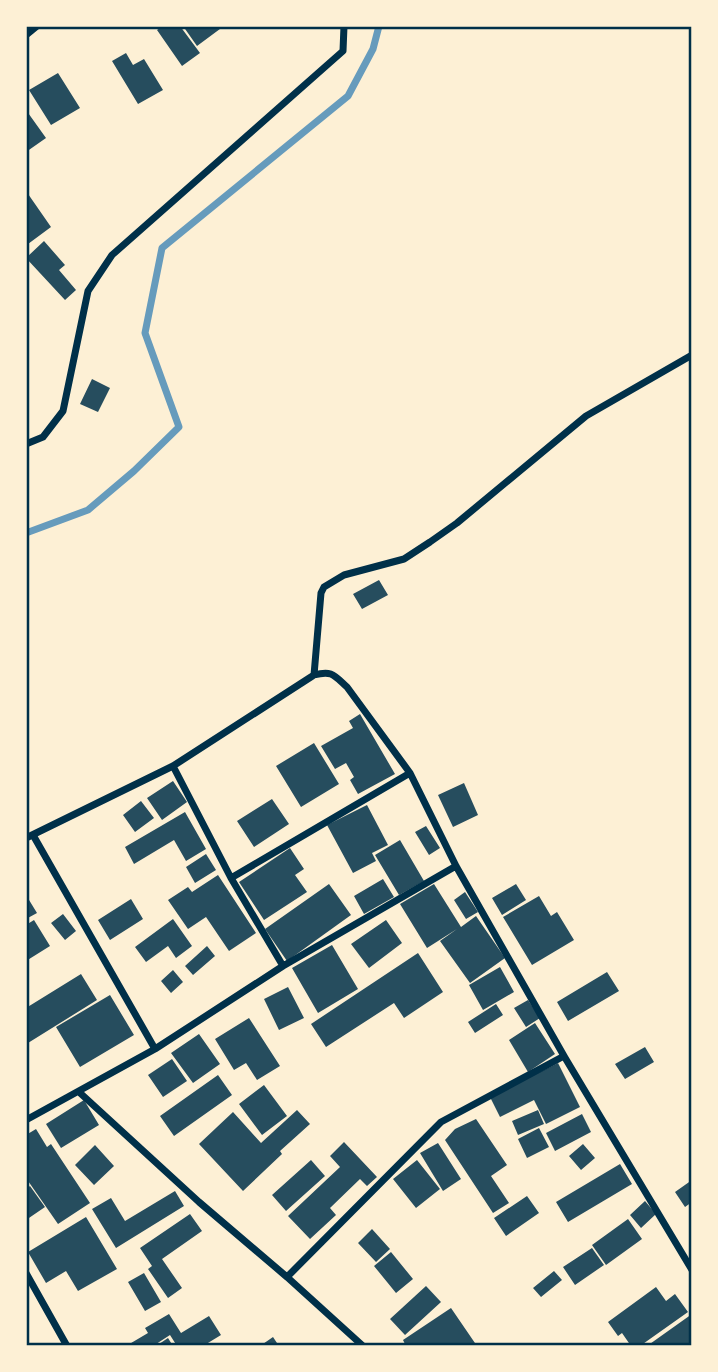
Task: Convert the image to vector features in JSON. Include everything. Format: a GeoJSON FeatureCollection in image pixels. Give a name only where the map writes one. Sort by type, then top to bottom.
{"type":"FeatureCollection","features":[{"type":"Feature","properties":{"kind":"street"},"geometry":{"type":"LineString","coordinates":[[26,35],[37,26]]}},
{"type":"Feature","properties":{"kind":"street"},"geometry":{"type":"LineString","coordinates":[[26,444],[43,437],[63,411],[89,291],[112,255],[343,51],[344,26]]}},
{"type":"Feature","properties":{"kind":"street"},"geometry":{"type":"LineString","coordinates":[[314,675],[321,593],[324,587],[344,575],[404,559],[422,548],[457,523],[586,416],[692,355]]}},
{"type":"Feature","properties":{"kind":"street"},"geometry":{"type":"LineString","coordinates":[[155,1049],[29,836],[173,766],[314,675],[326,672],[335,675],[347,687],[410,773],[456,866],[564,1056],[692,1270]]}},
{"type":"Feature","properties":{"kind":"street"},"geometry":{"type":"LineString","coordinates":[[173,766],[231,878],[284,966]]}},
{"type":"Feature","properties":{"kind":"street"},"geometry":{"type":"LineString","coordinates":[[231,878],[410,773]]}},
{"type":"Feature","properties":{"kind":"street"},"geometry":{"type":"LineString","coordinates":[[26,1121],[155,1049],[284,966],[456,866]]}},
{"type":"Feature","properties":{"kind":"street"},"geometry":{"type":"LineString","coordinates":[[287,1278],[441,1122],[564,1056]]}},
{"type":"Feature","properties":{"kind":"street"},"geometry":{"type":"LineString","coordinates":[[79,1092],[363,1346]]}},
{"type":"Feature","properties":{"kind":"street"},"geometry":{"type":"LineString","coordinates":[[27,1276],[66,1346]]}},
{"type":"Feature","properties":{"kind":"building"},"geometry":{"type":"Polygon","coordinates":[[[163,26],[180,26],[200,53],[182,66],[157,30],[163,26]]]}},
{"type":"Feature","properties":{"kind":"building"},"geometry":{"type":"Polygon","coordinates":[[[183,26],[224,26],[197,46],[183,26]]]}},
{"type":"Feature","properties":{"kind":"building"},"geometry":{"type":"Polygon","coordinates":[[[126,53],[133,65],[144,59],[163,90],[138,104],[112,61],[126,53]]]}},
{"type":"Feature","properties":{"kind":"building"},"geometry":{"type":"Polygon","coordinates":[[[58,73],[80,108],[51,125],[29,90],[58,73]]]}},
{"type":"Feature","properties":{"kind":"building"},"geometry":{"type":"Polygon","coordinates":[[[26,110],[46,138],[26,152],[26,110]]]}},
{"type":"Feature","properties":{"kind":"building"},"geometry":{"type":"Polygon","coordinates":[[[26,191],[51,227],[28,244],[26,241],[26,191]]]}},
{"type":"Feature","properties":{"kind":"building"},"geometry":{"type":"Polygon","coordinates":[[[44,241],[65,265],[59,270],[76,290],[65,300],[26,258],[44,241]]]}},
{"type":"Feature","properties":{"kind":"building"},"geometry":{"type":"Polygon","coordinates":[[[92,379],[110,388],[98,412],[80,404],[92,379]]]}},
{"type":"Feature","properties":{"kind":"building"},"geometry":{"type":"Polygon","coordinates":[[[379,580],[388,595],[362,609],[353,594],[379,580]]]}},
{"type":"Feature","properties":{"kind":"building"},"geometry":{"type":"Polygon","coordinates":[[[360,714],[395,774],[358,794],[350,780],[354,777],[346,763],[335,769],[321,746],[353,728],[349,721],[360,714]]]}},
{"type":"Feature","properties":{"kind":"building"},"geometry":{"type":"Polygon","coordinates":[[[314,743],[339,784],[301,807],[276,766],[314,743]]]}},
{"type":"Feature","properties":{"kind":"building"},"geometry":{"type":"Polygon","coordinates":[[[173,781],[187,802],[162,820],[147,798],[173,781]]]}},
{"type":"Feature","properties":{"kind":"building"},"geometry":{"type":"Polygon","coordinates":[[[464,783],[478,815],[453,827],[438,795],[464,783]]]}},
{"type":"Feature","properties":{"kind":"building"},"geometry":{"type":"Polygon","coordinates":[[[272,799],[289,824],[254,847],[237,821],[272,799]]]}},
{"type":"Feature","properties":{"kind":"building"},"geometry":{"type":"Polygon","coordinates":[[[141,801],[154,818],[135,832],[123,815],[141,801]]]}},
{"type":"Feature","properties":{"kind":"building"},"geometry":{"type":"Polygon","coordinates":[[[367,805],[388,845],[372,853],[376,861],[353,873],[327,825],[367,805]]]}},
{"type":"Feature","properties":{"kind":"building"},"geometry":{"type":"Polygon","coordinates":[[[185,812],[206,849],[186,861],[174,840],[134,864],[125,847],[185,812]]]}},
{"type":"Feature","properties":{"kind":"building"},"geometry":{"type":"Polygon","coordinates":[[[426,826],[440,848],[429,855],[415,832],[426,826]]]}},
{"type":"Feature","properties":{"kind":"building"},"geometry":{"type":"Polygon","coordinates":[[[400,840],[424,881],[399,895],[375,855],[400,840]]]}},
{"type":"Feature","properties":{"kind":"building"},"geometry":{"type":"Polygon","coordinates":[[[290,848],[304,869],[295,875],[307,892],[264,920],[239,882],[290,848]]]}},
{"type":"Feature","properties":{"kind":"building"},"geometry":{"type":"Polygon","coordinates":[[[206,854],[216,870],[195,883],[186,867],[206,854]]]}},
{"type":"Feature","properties":{"kind":"building"},"geometry":{"type":"Polygon","coordinates":[[[218,875],[256,933],[229,951],[206,917],[188,929],[168,900],[188,887],[192,892],[218,875]]]}},
{"type":"Feature","properties":{"kind":"building"},"geometry":{"type":"Polygon","coordinates":[[[383,879],[394,897],[364,914],[354,896],[383,879]]]}},
{"type":"Feature","properties":{"kind":"building"},"geometry":{"type":"Polygon","coordinates":[[[329,884],[351,915],[287,961],[265,929],[329,884]]]}},
{"type":"Feature","properties":{"kind":"building"},"geometry":{"type":"Polygon","coordinates":[[[434,884],[461,927],[476,916],[505,958],[470,983],[440,941],[457,929],[427,948],[400,904],[434,884]]]}},
{"type":"Feature","properties":{"kind":"building"},"geometry":{"type":"Polygon","coordinates":[[[516,884],[526,900],[502,915],[492,898],[516,884]]]}},
{"type":"Feature","properties":{"kind":"building"},"geometry":{"type":"Polygon","coordinates":[[[465,892],[478,912],[466,919],[454,900],[465,892]]]}},
{"type":"Feature","properties":{"kind":"building"},"geometry":{"type":"Polygon","coordinates":[[[26,895],[37,913],[26,919],[26,895]]]}},
{"type":"Feature","properties":{"kind":"building"},"geometry":{"type":"Polygon","coordinates":[[[539,896],[551,916],[557,912],[574,940],[532,965],[503,917],[539,896]]]}},
{"type":"Feature","properties":{"kind":"building"},"geometry":{"type":"Polygon","coordinates":[[[131,899],[143,919],[110,940],[98,920],[131,899]]]}},
{"type":"Feature","properties":{"kind":"building"},"geometry":{"type":"Polygon","coordinates":[[[63,914],[76,931],[65,940],[51,923],[63,914]]]}},
{"type":"Feature","properties":{"kind":"building"},"geometry":{"type":"Polygon","coordinates":[[[173,919],[192,946],[176,958],[168,946],[146,962],[135,947],[173,919]]]}},
{"type":"Feature","properties":{"kind":"building"},"geometry":{"type":"Polygon","coordinates":[[[34,920],[50,946],[26,961],[26,925],[34,920]]]}},
{"type":"Feature","properties":{"kind":"building"},"geometry":{"type":"Polygon","coordinates":[[[386,920],[402,943],[369,968],[351,944],[386,920]]]}},
{"type":"Feature","properties":{"kind":"building"},"geometry":{"type":"Polygon","coordinates":[[[332,945],[358,989],[318,1013],[292,968],[332,945]]]}},
{"type":"Feature","properties":{"kind":"building"},"geometry":{"type":"Polygon","coordinates":[[[207,946],[215,956],[193,975],[185,966],[207,946]]]}},
{"type":"Feature","properties":{"kind":"building"},"geometry":{"type":"Polygon","coordinates":[[[418,953],[443,992],[404,1018],[394,1003],[326,1047],[311,1024],[418,953]]]}},
{"type":"Feature","properties":{"kind":"building"},"geometry":{"type":"Polygon","coordinates":[[[500,967],[514,992],[483,1010],[469,985],[500,967]]]}},
{"type":"Feature","properties":{"kind":"building"},"geometry":{"type":"Polygon","coordinates":[[[173,970],[183,982],[171,993],[161,981],[173,970]]]}},
{"type":"Feature","properties":{"kind":"building"},"geometry":{"type":"Polygon","coordinates":[[[607,972],[619,991],[568,1021],[557,1002],[607,972]]]}},
{"type":"Feature","properties":{"kind":"building"},"geometry":{"type":"Polygon","coordinates":[[[81,974],[97,1000],[28,1043],[26,1008],[81,974]]]}},
{"type":"Feature","properties":{"kind":"building"},"geometry":{"type":"Polygon","coordinates":[[[288,987],[304,1018],[279,1030],[264,999],[288,987]]]}},
{"type":"Feature","properties":{"kind":"building"},"geometry":{"type":"Polygon","coordinates":[[[110,995],[134,1035],[80,1067],[56,1027],[110,995]]]}},
{"type":"Feature","properties":{"kind":"building"},"geometry":{"type":"Polygon","coordinates":[[[528,1000],[540,1018],[526,1027],[514,1008],[528,1000]]]}},
{"type":"Feature","properties":{"kind":"building"},"geometry":{"type":"Polygon","coordinates":[[[496,1004],[503,1015],[475,1033],[468,1022],[496,1004]]]}},
{"type":"Feature","properties":{"kind":"building"},"geometry":{"type":"Polygon","coordinates":[[[249,1018],[280,1066],[257,1080],[246,1063],[234,1070],[215,1039],[249,1018]]]}},
{"type":"Feature","properties":{"kind":"building"},"geometry":{"type":"Polygon","coordinates":[[[535,1023],[555,1054],[528,1072],[509,1040],[535,1023]]]}},
{"type":"Feature","properties":{"kind":"building"},"geometry":{"type":"Polygon","coordinates":[[[199,1034],[220,1064],[193,1083],[171,1053],[199,1034]]]}},
{"type":"Feature","properties":{"kind":"building"},"geometry":{"type":"Polygon","coordinates":[[[645,1047],[654,1062],[625,1079],[615,1064],[645,1047]]]}},
{"type":"Feature","properties":{"kind":"building"},"geometry":{"type":"Polygon","coordinates":[[[172,1059],[187,1081],[163,1097],[148,1075],[172,1059]]]}},
{"type":"Feature","properties":{"kind":"building"},"geometry":{"type":"Polygon","coordinates":[[[558,1063],[580,1107],[546,1124],[534,1100],[500,1117],[490,1097],[558,1063]]]}},
{"type":"Feature","properties":{"kind":"building"},"geometry":{"type":"Polygon","coordinates":[[[218,1075],[232,1095],[174,1136],[160,1116],[218,1075]]]}},
{"type":"Feature","properties":{"kind":"building"},"geometry":{"type":"Polygon","coordinates":[[[264,1085],[287,1116],[262,1135],[239,1104],[264,1085]]]}},
{"type":"Feature","properties":{"kind":"building"},"geometry":{"type":"Polygon","coordinates":[[[84,1100],[99,1125],[61,1148],[46,1124],[84,1100]]]}},
{"type":"Feature","properties":{"kind":"building"},"geometry":{"type":"Polygon","coordinates":[[[297,1110],[310,1124],[280,1151],[282,1154],[243,1191],[199,1144],[233,1112],[261,1143],[297,1110]]]}},
{"type":"Feature","properties":{"kind":"building"},"geometry":{"type":"Polygon","coordinates":[[[538,1110],[544,1124],[518,1135],[512,1121],[538,1110]]]}},
{"type":"Feature","properties":{"kind":"building"},"geometry":{"type":"Polygon","coordinates":[[[582,1114],[591,1132],[555,1151],[546,1133],[582,1114]]]}},
{"type":"Feature","properties":{"kind":"building"},"geometry":{"type":"Polygon","coordinates":[[[476,1119],[507,1165],[491,1176],[509,1203],[493,1213],[445,1140],[455,1129],[476,1119]]]}},
{"type":"Feature","properties":{"kind":"building"},"geometry":{"type":"Polygon","coordinates":[[[539,1128],[549,1147],[527,1158],[518,1139],[539,1128]]]}},
{"type":"Feature","properties":{"kind":"building"},"geometry":{"type":"Polygon","coordinates":[[[36,1129],[47,1147],[51,1144],[90,1203],[58,1224],[26,1178],[26,1135],[36,1129]]]}},
{"type":"Feature","properties":{"kind":"building"},"geometry":{"type":"Polygon","coordinates":[[[344,1142],[377,1177],[367,1186],[360,1179],[330,1208],[336,1215],[310,1239],[288,1216],[340,1167],[330,1156],[344,1142]]]}},
{"type":"Feature","properties":{"kind":"building"},"geometry":{"type":"Polygon","coordinates":[[[438,1143],[461,1179],[443,1191],[420,1153],[438,1143]]]}},
{"type":"Feature","properties":{"kind":"building"},"geometry":{"type":"Polygon","coordinates":[[[583,1144],[595,1158],[581,1170],[569,1156],[583,1144]]]}},
{"type":"Feature","properties":{"kind":"building"},"geometry":{"type":"Polygon","coordinates":[[[95,1145],[114,1166],[94,1185],[75,1165],[95,1145]]]}},
{"type":"Feature","properties":{"kind":"building"},"geometry":{"type":"Polygon","coordinates":[[[311,1160],[325,1176],[286,1211],[272,1195],[311,1160]]]}},
{"type":"Feature","properties":{"kind":"building"},"geometry":{"type":"Polygon","coordinates":[[[417,1160],[440,1189],[416,1208],[393,1179],[417,1160]]]}},
{"type":"Feature","properties":{"kind":"building"},"geometry":{"type":"Polygon","coordinates":[[[620,1164],[632,1184],[568,1222],[556,1202],[620,1164]]]}},
{"type":"Feature","properties":{"kind":"building"},"geometry":{"type":"Polygon","coordinates":[[[692,1180],[692,1202],[685,1207],[675,1192],[692,1180]]]}},
{"type":"Feature","properties":{"kind":"building"},"geometry":{"type":"Polygon","coordinates":[[[30,1186],[45,1207],[26,1220],[26,1189],[30,1186]]]}},
{"type":"Feature","properties":{"kind":"building"},"geometry":{"type":"Polygon","coordinates":[[[175,1191],[184,1206],[116,1248],[92,1209],[111,1198],[125,1221],[175,1191]]]}},
{"type":"Feature","properties":{"kind":"building"},"geometry":{"type":"Polygon","coordinates":[[[527,1196],[539,1213],[506,1236],[494,1218],[527,1196]]]}},
{"type":"Feature","properties":{"kind":"building"},"geometry":{"type":"Polygon","coordinates":[[[645,1201],[656,1214],[641,1228],[630,1215],[645,1201]]]}},
{"type":"Feature","properties":{"kind":"building"},"geometry":{"type":"Polygon","coordinates":[[[190,1214],[202,1231],[162,1259],[182,1288],[168,1298],[148,1269],[152,1266],[140,1248],[190,1214]]]}},
{"type":"Feature","properties":{"kind":"building"},"geometry":{"type":"Polygon","coordinates":[[[86,1217],[117,1269],[78,1291],[66,1271],[46,1283],[28,1252],[86,1217]]]}},
{"type":"Feature","properties":{"kind":"building"},"geometry":{"type":"Polygon","coordinates":[[[628,1219],[642,1239],[606,1265],[592,1245],[628,1219]]]}},
{"type":"Feature","properties":{"kind":"building"},"geometry":{"type":"Polygon","coordinates":[[[372,1229],[390,1249],[376,1262],[358,1243],[372,1229]]]}},
{"type":"Feature","properties":{"kind":"building"},"geometry":{"type":"Polygon","coordinates":[[[592,1248],[604,1265],[575,1285],[563,1267],[592,1248]]]}},
{"type":"Feature","properties":{"kind":"building"},"geometry":{"type":"Polygon","coordinates":[[[391,1252],[413,1279],[396,1293],[374,1266],[391,1252]]]}},
{"type":"Feature","properties":{"kind":"building"},"geometry":{"type":"Polygon","coordinates":[[[554,1271],[562,1280],[541,1297],[533,1288],[554,1271]]]}},
{"type":"Feature","properties":{"kind":"building"},"geometry":{"type":"Polygon","coordinates":[[[144,1273],[161,1302],[145,1311],[128,1282],[144,1273]]]}},
{"type":"Feature","properties":{"kind":"building"},"geometry":{"type":"Polygon","coordinates":[[[426,1286],[441,1302],[405,1335],[390,1319],[426,1286]]]}},
{"type":"Feature","properties":{"kind":"building"},"geometry":{"type":"Polygon","coordinates":[[[656,1287],[666,1301],[675,1294],[688,1312],[640,1346],[631,1346],[622,1333],[618,1336],[608,1322],[656,1287]]]}},
{"type":"Feature","properties":{"kind":"building"},"geometry":{"type":"Polygon","coordinates":[[[451,1308],[477,1346],[406,1346],[403,1340],[451,1308]]]}},
{"type":"Feature","properties":{"kind":"building"},"geometry":{"type":"Polygon","coordinates":[[[169,1314],[181,1333],[209,1316],[221,1335],[203,1346],[177,1346],[170,1335],[153,1346],[126,1346],[148,1333],[145,1328],[169,1314]]]}},
{"type":"Feature","properties":{"kind":"building"},"geometry":{"type":"Polygon","coordinates":[[[692,1314],[692,1346],[647,1346],[692,1314]]]}},
{"type":"Feature","properties":{"kind":"building"},"geometry":{"type":"Polygon","coordinates":[[[273,1337],[279,1346],[260,1346],[273,1337]]]}},
{"type":"Feature","properties":{"kind":"building"},"geometry":{"type":"Polygon","coordinates":[[[168,1338],[173,1346],[156,1346],[168,1338]]]}},
{"type":"Feature","properties":{"kind":"waterway"},"geometry":{"type":"LineString","coordinates":[[26,533],[88,510],[134,471],[179,427],[145,333],[162,248],[348,96],[373,49],[379,26]]}}]}
